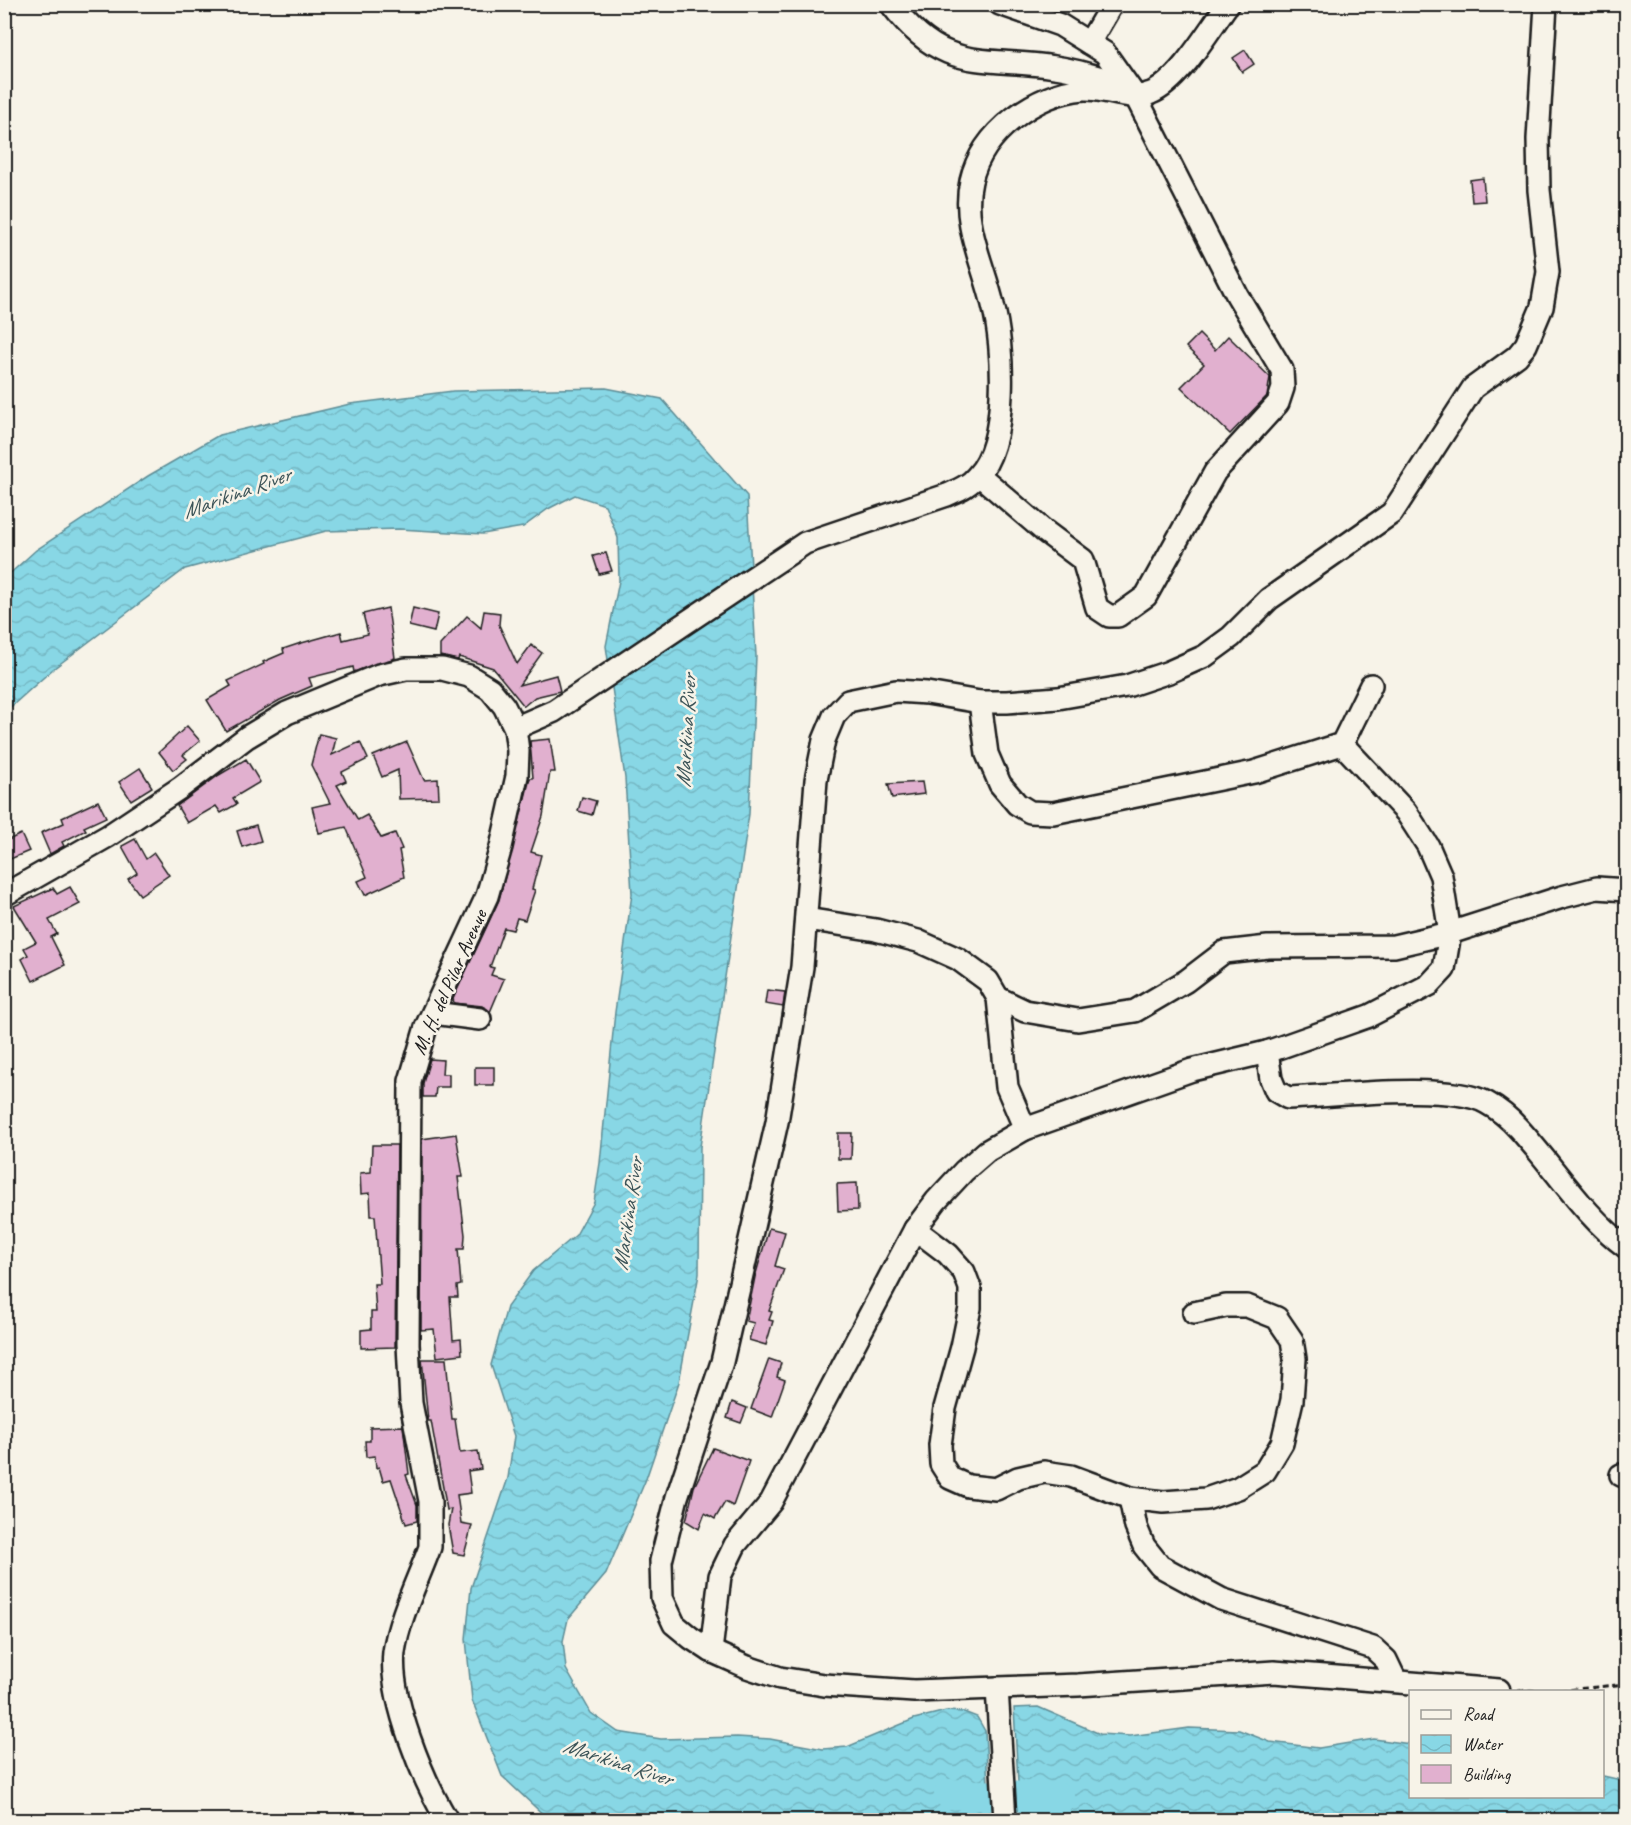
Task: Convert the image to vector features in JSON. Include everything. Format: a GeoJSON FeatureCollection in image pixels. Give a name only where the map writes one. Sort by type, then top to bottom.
{"type":"FeatureCollection","features":[{"type":"Feature","properties":{"kind":"street"},"geometry":{"type":"LineString","coordinates":[[891,4],[905,22],[937,48],[970,61],[1054,67],[1131,91]]}},
{"type":"Feature","properties":{"kind":"street"},"geometry":{"type":"LineString","coordinates":[[979,475],[1043,530],[1083,560],[1097,608],[1109,616],[1118,616],[1146,596],[1215,472],[1278,403],[1282,388],[1282,370],[1237,295],[1131,91],[1105,53],[1089,43],[1060,15],[1000,4]]}},
{"type":"Feature","properties":{"kind":"street"},"geometry":{"type":"LineString","coordinates":[[1089,43],[1112,4]]}},
{"type":"Feature","properties":{"kind":"street"},"geometry":{"type":"LineString","coordinates":[[515,728],[567,702],[804,543],[947,495],[965,487],[979,475],[994,441],[1002,382],[1001,337],[973,239],[969,210],[970,182],[980,155],[1005,126],[1028,108],[1057,97],[1084,89],[1152,93],[1164,85],[1228,4]]}},
{"type":"Feature","properties":{"kind":"street"},"geometry":{"type":"LineString","coordinates":[[1498,1690],[1274,1672],[914,1691],[824,1685],[780,1678],[747,1667],[711,1651],[674,1623],[662,1598],[662,1561],[677,1497],[722,1362],[756,1216],[790,1046],[806,919],[816,780],[824,740],[834,716],[848,701],[896,691],[927,693],[980,702],[1058,698],[1127,686],[1205,656],[1231,638],[1269,599],[1392,513],[1473,388],[1517,356],[1526,345],[1542,307],[1548,272],[1539,190],[1538,139],[1546,4]]}},
{"type":"Feature","properties":{"kind":"street","name":"M. H. del Pilar Avenue"},"geometry":{"type":"LineString","coordinates":[[4,895],[108,836],[180,788],[247,737],[277,719],[379,675],[406,669],[442,669],[469,676],[490,689],[504,706],[515,728],[517,776],[487,896],[433,1013],[415,1057],[410,1081],[408,1344],[411,1403],[430,1501],[431,1531],[430,1547],[394,1650],[393,1675],[397,1699],[428,1784],[447,1821]]}},
{"type":"Feature","properties":{"kind":"street"},"geometry":{"type":"LineString","coordinates":[[980,702],[991,767],[1000,784],[1017,804],[1030,812],[1053,813],[1254,772],[1342,744],[1371,685]]}},
{"type":"Feature","properties":{"kind":"street"},"geometry":{"type":"LineString","coordinates":[[711,1651],[720,1576],[735,1545],[771,1502],[915,1229],[936,1201],[964,1171],[987,1151],[1025,1129],[1192,1070],[1267,1052],[1369,1016],[1429,985],[1444,969],[1450,933],[1441,876],[1428,846],[1406,812],[1342,744]]}},
{"type":"Feature","properties":{"kind":"street"},"geometry":{"type":"LineString","coordinates":[[998,998],[1025,1011],[1078,1020],[1113,1015],[1135,1011],[1186,981],[1224,952],[1268,947],[1394,946],[1450,933],[1597,888],[1626,890]]}},
{"type":"Feature","properties":{"kind":"street"},"geometry":{"type":"LineString","coordinates":[[806,919],[876,930],[918,941],[958,959],[988,981],[998,998],[1007,1087],[1025,1129]]}},
{"type":"Feature","properties":{"kind":"street"},"geometry":{"type":"LineString","coordinates":[[433,1013],[480,1019]]}},
{"type":"Feature","properties":{"kind":"street"},"geometry":{"type":"LineString","coordinates":[[1267,1052],[1271,1079],[1276,1091],[1288,1098],[1428,1093],[1458,1094],[1487,1103],[1518,1127],[1565,1185],[1614,1238],[1626,1247]]}},
{"type":"Feature","properties":{"kind":"street"},"geometry":{"type":"LineString","coordinates":[[915,1229],[948,1254],[964,1272],[970,1288],[970,1308],[945,1408],[940,1445],[941,1464],[950,1478],[968,1486],[996,1489],[1018,1478],[1044,1472],[1071,1476],[1130,1498],[1163,1502],[1206,1499],[1238,1488],[1265,1471],[1282,1443],[1292,1400],[1295,1359],[1292,1340],[1277,1318],[1246,1306],[1226,1306],[1194,1313]]}},
{"type":"Feature","properties":{"kind":"street"},"geometry":{"type":"LineString","coordinates":[[1130,1498],[1136,1527],[1144,1546],[1160,1566],[1221,1599],[1373,1648],[1386,1660],[1396,1681]]}},
{"type":"Feature","properties":{"kind":"street"},"geometry":{"type":"LineString","coordinates":[[997,1688],[1005,1821]]}},
{"type":"Feature","properties":{"kind":"path"},"geometry":{"type":"LineString","coordinates":[[1567,1690],[1626,1684]]}},
{"type":"Feature","properties":{"kind":"water"},"geometry":{"type":"Polygon","coordinates":[[[606,388],[662,399],[747,496],[756,656],[749,814],[700,1147],[699,1274],[679,1382],[646,1479],[606,1574],[568,1619],[563,1641],[566,1669],[591,1713],[618,1732],[661,1739],[737,1737],[770,1739],[823,1749],[847,1747],[914,1719],[946,1711],[964,1712],[977,1717],[985,1731],[990,1820],[549,1820],[502,1776],[472,1700],[466,1639],[471,1588],[508,1478],[514,1436],[491,1365],[507,1307],[533,1271],[576,1235],[594,1202],[615,1012],[632,894],[625,778],[606,646],[619,581],[618,538],[605,505],[575,495],[548,509],[523,527],[483,534],[399,529],[326,531],[185,569],[53,669],[5,712],[5,578],[36,550],[148,476],[219,435],[350,404],[453,391],[606,388]]]}},
{"type":"Feature","properties":{"kind":"water"},"geometry":{"type":"Polygon","coordinates":[[[1038,1707],[1100,1734],[1130,1736],[1189,1728],[1239,1730],[1270,1742],[1319,1748],[1374,1739],[1409,1744],[1409,1798],[1604,1798],[1604,1776],[1626,1781],[1626,1820],[1020,1820],[1014,1708],[1038,1707]]]}},
{"type":"Feature","properties":{"kind":"building"},"geometry":{"type":"Polygon","coordinates":[[[1245,50],[1254,64],[1242,72],[1233,58],[1245,50]]]}},
{"type":"Feature","properties":{"kind":"building"},"geometry":{"type":"Polygon","coordinates":[[[1483,178],[1485,201],[1472,202],[1470,180],[1483,178]]]}},
{"type":"Feature","properties":{"kind":"building"},"geometry":{"type":"Polygon","coordinates":[[[1199,334],[1215,350],[1228,336],[1270,377],[1267,396],[1230,434],[1181,387],[1204,364],[1186,347],[1199,334]]]}},
{"type":"Feature","properties":{"kind":"building"},"geometry":{"type":"Polygon","coordinates":[[[606,553],[612,571],[599,574],[593,556],[606,553]]]}},
{"type":"Feature","properties":{"kind":"building"},"geometry":{"type":"Polygon","coordinates":[[[388,608],[395,658],[354,672],[353,667],[309,678],[312,686],[280,700],[226,731],[207,700],[231,686],[228,681],[284,653],[283,649],[341,632],[343,640],[368,634],[363,614],[388,608]]]}},
{"type":"Feature","properties":{"kind":"building"},"geometry":{"type":"Polygon","coordinates":[[[413,608],[438,614],[434,632],[409,626],[413,608]]]}},
{"type":"Feature","properties":{"kind":"building"},"geometry":{"type":"Polygon","coordinates":[[[484,611],[500,613],[499,625],[517,664],[531,645],[542,653],[519,685],[556,675],[560,691],[535,697],[524,706],[493,668],[459,657],[458,660],[440,656],[440,645],[467,616],[481,628],[484,611]]]}},
{"type":"Feature","properties":{"kind":"building"},"geometry":{"type":"Polygon","coordinates":[[[187,726],[200,741],[183,755],[187,759],[173,770],[159,752],[187,726]]]}},
{"type":"Feature","properties":{"kind":"building"},"geometry":{"type":"Polygon","coordinates":[[[319,734],[336,738],[332,755],[360,742],[368,759],[342,772],[346,781],[337,785],[358,820],[367,815],[381,838],[395,833],[402,849],[399,850],[404,877],[365,895],[358,881],[367,877],[346,827],[319,833],[312,807],[330,803],[311,765],[319,734]]]}},
{"type":"Feature","properties":{"kind":"building"},"geometry":{"type":"Polygon","coordinates":[[[550,739],[555,772],[550,772],[543,816],[531,852],[541,855],[532,889],[535,890],[525,920],[517,918],[513,930],[504,928],[490,967],[494,968],[491,975],[504,979],[490,1012],[482,1006],[454,1003],[453,999],[499,900],[530,778],[533,778],[530,741],[550,739]]]}},
{"type":"Feature","properties":{"kind":"building"},"geometry":{"type":"Polygon","coordinates":[[[407,742],[424,780],[438,779],[439,798],[399,799],[398,770],[382,777],[373,756],[407,742]]]}},
{"type":"Feature","properties":{"kind":"building"},"geometry":{"type":"Polygon","coordinates":[[[246,759],[260,782],[233,798],[237,804],[221,813],[216,806],[187,823],[177,806],[219,775],[246,759]]]}},
{"type":"Feature","properties":{"kind":"building"},"geometry":{"type":"Polygon","coordinates":[[[140,768],[152,787],[131,800],[119,782],[140,768]]]}},
{"type":"Feature","properties":{"kind":"building"},"geometry":{"type":"Polygon","coordinates":[[[922,782],[924,794],[892,798],[888,784],[922,782]]]}},
{"type":"Feature","properties":{"kind":"building"},"geometry":{"type":"Polygon","coordinates":[[[582,797],[596,801],[592,815],[578,811],[582,797]]]}},
{"type":"Feature","properties":{"kind":"building"},"geometry":{"type":"Polygon","coordinates":[[[98,801],[106,817],[84,827],[86,830],[62,842],[64,846],[50,854],[41,833],[64,823],[62,818],[98,801]]]}},
{"type":"Feature","properties":{"kind":"building"},"geometry":{"type":"Polygon","coordinates":[[[256,825],[261,841],[242,847],[237,831],[256,825]]]}},
{"type":"Feature","properties":{"kind":"building"},"geometry":{"type":"Polygon","coordinates":[[[21,834],[29,851],[8,860],[4,842],[21,834]]]}},
{"type":"Feature","properties":{"kind":"building"},"geometry":{"type":"Polygon","coordinates":[[[135,839],[146,859],[154,853],[169,875],[140,895],[128,879],[137,873],[122,846],[135,839]]]}},
{"type":"Feature","properties":{"kind":"building"},"geometry":{"type":"Polygon","coordinates":[[[70,887],[80,904],[49,920],[57,934],[51,937],[65,965],[33,981],[22,959],[28,955],[24,948],[36,942],[14,906],[53,888],[57,894],[70,887]]]}},
{"type":"Feature","properties":{"kind":"building"},"geometry":{"type":"Polygon","coordinates":[[[767,990],[785,992],[783,1007],[765,1004],[767,990]]]}},
{"type":"Feature","properties":{"kind":"building"},"geometry":{"type":"Polygon","coordinates":[[[430,1059],[443,1060],[442,1074],[449,1074],[449,1087],[436,1087],[435,1097],[423,1097],[423,1083],[430,1059]]]}},
{"type":"Feature","properties":{"kind":"building"},"geometry":{"type":"Polygon","coordinates":[[[475,1067],[494,1067],[494,1085],[475,1085],[475,1067]]]}},
{"type":"Feature","properties":{"kind":"building"},"geometry":{"type":"Polygon","coordinates":[[[838,1133],[852,1133],[851,1159],[838,1159],[838,1133]]]}},
{"type":"Feature","properties":{"kind":"building"},"geometry":{"type":"Polygon","coordinates":[[[456,1134],[463,1177],[458,1177],[465,1235],[464,1249],[458,1249],[461,1285],[457,1286],[458,1297],[450,1297],[453,1340],[461,1339],[462,1354],[437,1357],[434,1329],[421,1330],[422,1139],[456,1134]]]}},
{"type":"Feature","properties":{"kind":"building"},"geometry":{"type":"Polygon","coordinates":[[[372,1145],[397,1145],[395,1347],[361,1348],[361,1330],[371,1329],[371,1312],[376,1312],[374,1284],[380,1284],[375,1216],[371,1216],[370,1193],[361,1194],[360,1173],[371,1172],[372,1145]]]}},
{"type":"Feature","properties":{"kind":"building"},"geometry":{"type":"Polygon","coordinates":[[[857,1183],[858,1210],[838,1211],[837,1184],[857,1183]]]}},
{"type":"Feature","properties":{"kind":"building"},"geometry":{"type":"Polygon","coordinates":[[[769,1228],[785,1232],[775,1266],[784,1269],[769,1311],[772,1312],[769,1320],[773,1321],[766,1345],[749,1340],[754,1323],[746,1321],[755,1277],[769,1228]]]}},
{"type":"Feature","properties":{"kind":"building"},"geometry":{"type":"Polygon","coordinates":[[[422,1359],[446,1359],[452,1419],[455,1419],[460,1453],[478,1451],[481,1469],[468,1471],[471,1493],[457,1495],[461,1523],[472,1525],[464,1555],[453,1553],[448,1525],[451,1509],[447,1510],[431,1421],[428,1421],[422,1359]]]}},
{"type":"Feature","properties":{"kind":"building"},"geometry":{"type":"Polygon","coordinates":[[[769,1359],[781,1363],[777,1377],[785,1380],[772,1417],[751,1409],[769,1359]]]}},
{"type":"Feature","properties":{"kind":"building"},"geometry":{"type":"Polygon","coordinates":[[[732,1402],[747,1408],[741,1423],[727,1418],[732,1402]]]}},
{"type":"Feature","properties":{"kind":"building"},"geometry":{"type":"Polygon","coordinates":[[[403,1426],[409,1474],[406,1475],[417,1505],[417,1521],[406,1524],[391,1479],[383,1481],[379,1467],[376,1468],[375,1456],[366,1457],[365,1441],[370,1441],[370,1427],[403,1426]]]}},
{"type":"Feature","properties":{"kind":"building"},"geometry":{"type":"Polygon","coordinates":[[[713,1448],[749,1461],[733,1506],[725,1502],[715,1519],[705,1513],[699,1529],[686,1521],[694,1487],[713,1448]]]}},
{"type":"Feature","properties":{"kind":"waterway","name":"Marikina River"},"geometry":{"type":"LineString","coordinates":[[949,1794],[1060,1798]]}}]}
